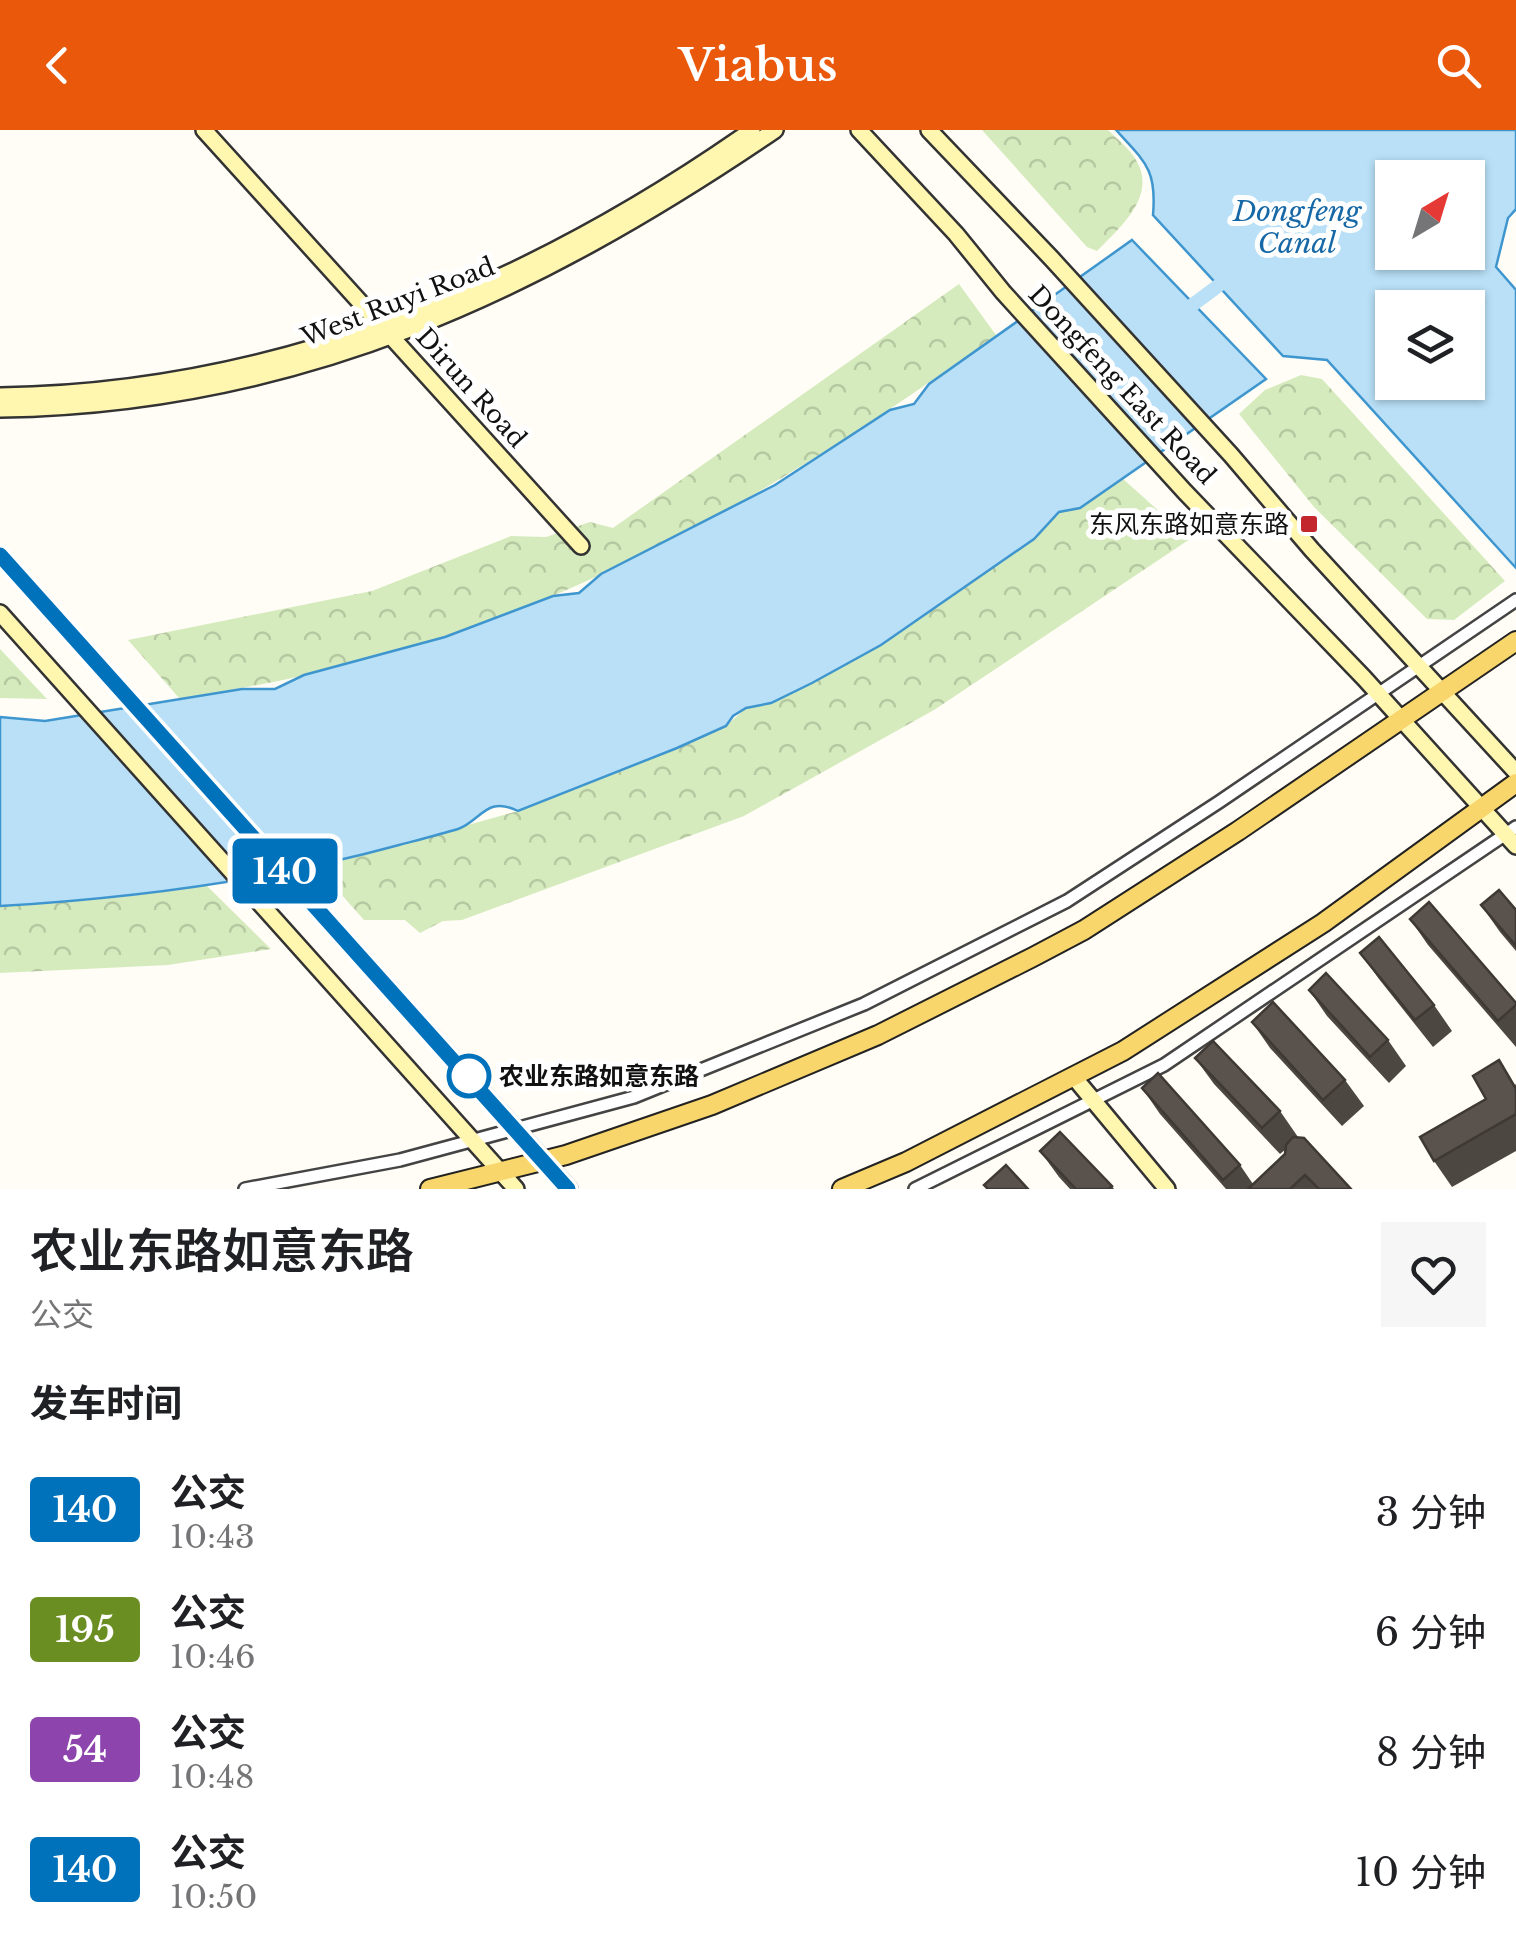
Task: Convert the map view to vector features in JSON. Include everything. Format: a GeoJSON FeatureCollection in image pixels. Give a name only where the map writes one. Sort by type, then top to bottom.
{"type":"FeatureCollection","features":[{"type":"Feature","properties":{"kind":"main road","name":"Dirun Road"},"geometry":{"type":"LineString","coordinates":[[204,130],[580,546]]}},
{"type":"Feature","properties":{"kind":"main road","name":"West Ruyi Road"},"geometry":{"type":"LineString","coordinates":[[0,408],[72,408],[180,394],[298,366],[386,331],[592,232],[698,168],[752,130]]}},
{"type":"Feature","properties":{"kind":"main road","name":"West Ruyi Road"},"geometry":{"type":"LineString","coordinates":[[0,396],[72,395],[178,382],[386,331],[476,304],[598,243],[706,178],[775,130]]}},
{"type":"Feature","properties":{"kind":"main road","name":"Dongfeng East Road"},"geometry":{"type":"LineString","coordinates":[[858,130],[956,234],[1003,292],[1185,492],[1482,808],[1513,836]]}},
{"type":"Feature","properties":{"kind":"main road","name":"Dongfeng East Road"},"geometry":{"type":"LineString","coordinates":[[929,130],[1052,258],[1516,772]]}},
{"type":"Feature","properties":{"kind":"main road"},"geometry":{"type":"LineString","coordinates":[[0,555],[568,1189]]}},
{"type":"Feature","properties":{"kind":"main road"},"geometry":{"type":"LineString","coordinates":[[0,613],[516,1189]]}},
{"type":"Feature","properties":{"kind":"main road"},"geometry":{"type":"LineString","coordinates":[[430,1189],[544,1161],[774,1082],[1034,958],[1150,888],[1516,641]]}},
{"type":"Feature","properties":{"kind":"main road"},"geometry":{"type":"LineString","coordinates":[[842,1189],[906,1162],[1123,1051],[1323,924],[1516,783]]}},
{"type":"Feature","properties":{"kind":"main road"},"geometry":{"type":"LineString","coordinates":[[1074,1076],[1167,1189]]}},
{"type":"Feature","properties":{"kind":"street"},"geometry":{"type":"LineString","coordinates":[[245,1189],[400,1160],[634,1096],[864,1004],[1018,927],[1131,860],[1516,600]]}},
{"type":"Feature","properties":{"kind":"street"},"geometry":{"type":"LineString","coordinates":[[915,1189],[1164,1065],[1513,836]]}},
{"type":"Feature","properties":{"kind":"green space"},"geometry":{"type":"Polygon","coordinates":[[[982,130],[1108,130],[1127,148],[1142,173],[1139,199],[1125,222],[1097,251],[1087,247],[982,130]]]}},
{"type":"Feature","properties":{"kind":"green space"},"geometry":{"type":"Polygon","coordinates":[[[959,284],[996,335],[865,425],[732,507],[593,578],[521,609],[381,657],[180,699],[128,640],[372,591],[511,536],[546,537],[590,522],[613,528],[959,284]]]}},
{"type":"Feature","properties":{"kind":"green space"},"geometry":{"type":"Polygon","coordinates":[[[1301,375],[1322,379],[1505,581],[1454,620],[1427,619],[1314,507],[1239,414],[1265,390],[1301,375]]]}},
{"type":"Feature","properties":{"kind":"green space"},"geometry":{"type":"Polygon","coordinates":[[[1122,478],[1190,539],[934,710],[744,816],[462,920],[443,921],[420,933],[405,920],[364,920],[317,867],[518,811],[726,726],[746,708],[771,703],[881,645],[1034,539],[1060,512],[1080,508],[1122,478]]]}},
{"type":"Feature","properties":{"kind":"green space"},"geometry":{"type":"Polygon","coordinates":[[[0,649],[47,699],[0,698],[0,649]]]}},
{"type":"Feature","properties":{"kind":"green space"},"geometry":{"type":"Polygon","coordinates":[[[206,885],[271,949],[168,965],[0,973],[0,906],[123,897],[206,885]]]}},
{"type":"Feature","properties":{"kind":"water","name":"Dongfeng Canal"},"geometry":{"type":"Polygon","coordinates":[[[1116,130],[1516,130],[1516,209],[1508,218],[1496,267],[1516,290],[1516,568],[1327,360],[1283,356],[1153,215],[1151,176],[1142,159],[1116,130]]]}},
{"type":"Feature","properties":{"kind":"water"},"geometry":{"type":"Polygon","coordinates":[[[1132,240],[1266,379],[1080,508],[1059,512],[1034,539],[881,645],[771,703],[746,708],[726,726],[677,748],[518,811],[491,808],[458,829],[350,858],[251,878],[151,893],[0,906],[0,717],[45,721],[242,689],[275,689],[304,675],[445,637],[553,596],[579,593],[601,574],[775,485],[890,410],[914,404],[929,384],[1132,240]]]}},
{"type":"Feature","properties":{"kind":"building"},"geometry":{"type":"Polygon","coordinates":[[[1499,890],[1516,910],[1516,946],[1481,905],[1499,890]]]}},
{"type":"Feature","properties":{"kind":"building"},"geometry":{"type":"Polygon","coordinates":[[[1429,902],[1516,1003],[1498,1021],[1410,919],[1429,902]]]}},
{"type":"Feature","properties":{"kind":"building"},"geometry":{"type":"Polygon","coordinates":[[[1379,937],[1434,1005],[1415,1020],[1360,953],[1379,937]]]}},
{"type":"Feature","properties":{"kind":"building"},"geometry":{"type":"Polygon","coordinates":[[[1326,973],[1388,1040],[1370,1057],[1309,990],[1326,973]]]}},
{"type":"Feature","properties":{"kind":"building"},"geometry":{"type":"Polygon","coordinates":[[[1273,1002],[1345,1080],[1323,1100],[1252,1022],[1273,1002]]]}},
{"type":"Feature","properties":{"kind":"building"},"geometry":{"type":"Polygon","coordinates":[[[1213,1041],[1280,1111],[1262,1128],[1195,1058],[1213,1041]]]}},
{"type":"Feature","properties":{"kind":"building"},"geometry":{"type":"Polygon","coordinates":[[[1499,1060],[1516,1089],[1516,1114],[1434,1161],[1420,1137],[1486,1099],[1473,1076],[1499,1060]]]}},
{"type":"Feature","properties":{"kind":"building"},"geometry":{"type":"Polygon","coordinates":[[[1158,1073],[1240,1165],[1223,1180],[1142,1088],[1158,1073]]]}},
{"type":"Feature","properties":{"kind":"building"},"geometry":{"type":"Polygon","coordinates":[[[1060,1132],[1112,1186],[1076,1189],[1040,1151],[1060,1132]]]}},
{"type":"Feature","properties":{"kind":"building"},"geometry":{"type":"Polygon","coordinates":[[[1293,1137],[1304,1138],[1351,1189],[1319,1189],[1305,1175],[1290,1189],[1248,1189],[1285,1154],[1293,1137]]]}},
{"type":"Feature","properties":{"kind":"building"},"geometry":{"type":"Polygon","coordinates":[[[1006,1165],[1028,1189],[988,1189],[984,1185],[1006,1165]]]}},
{"type":"Feature","properties":{"kind":"waterway"},"geometry":{"type":"LineString","coordinates":[[1179,315],[1230,277]]}},
{"type":"Feature","properties":{"kind":"bus line","name":"140"},"geometry":{"type":"LineString","coordinates":[[0,555],[568,1189]]}},
{"type":"Feature","properties":{"kind":"place","name":"东风东路如意东路"},"geometry":{"type":"Point","coordinates":[1309,524]}},
{"type":"Feature","properties":{"kind":"place","name":"农业东路如意东路"},"geometry":{"type":"Point","coordinates":[469,1076]}}]}
